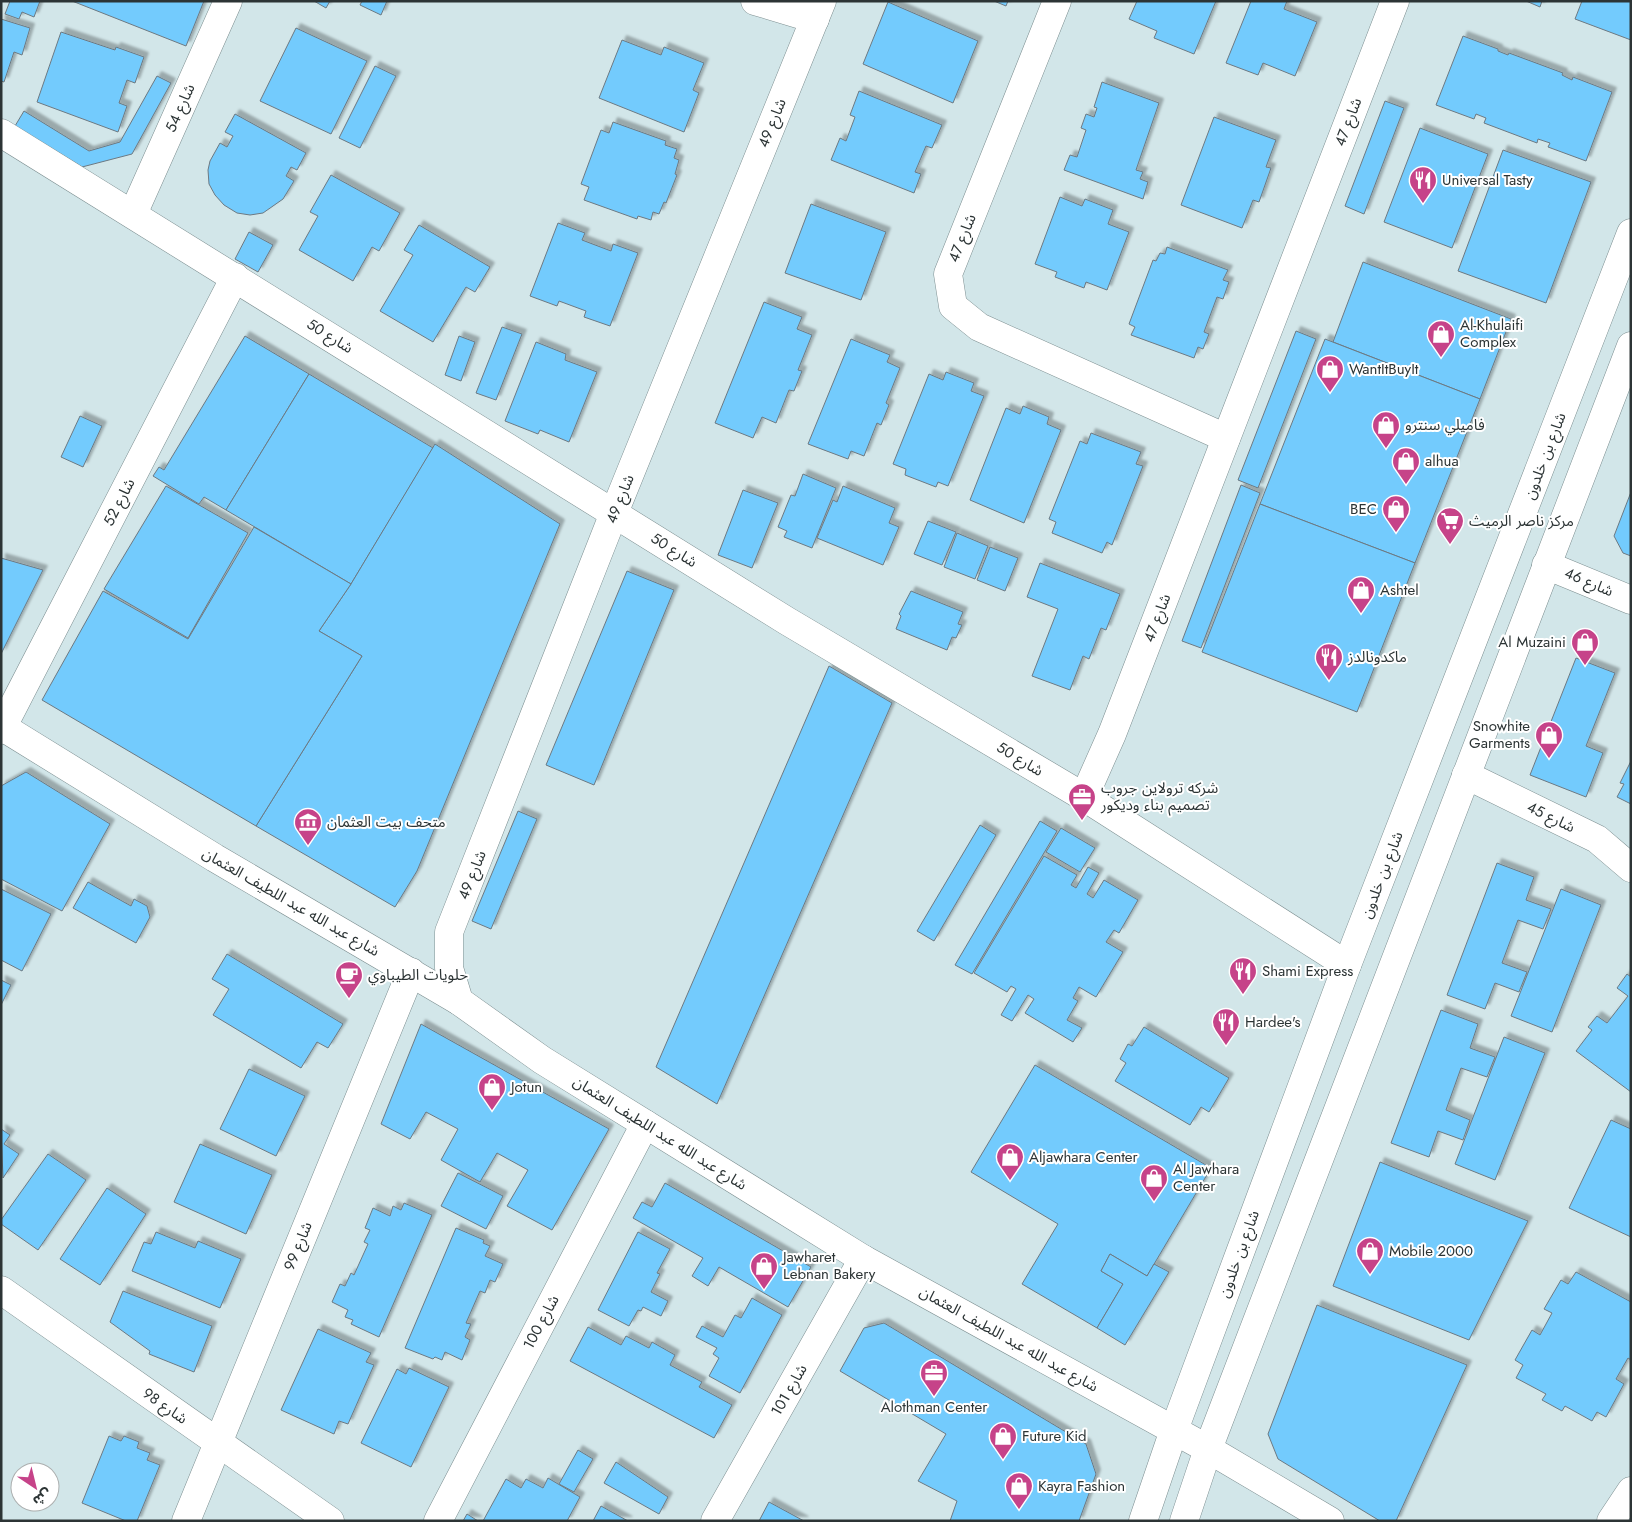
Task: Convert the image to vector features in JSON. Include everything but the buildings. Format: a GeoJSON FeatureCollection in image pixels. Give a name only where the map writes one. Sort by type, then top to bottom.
{"type":"FeatureCollection","features":[{"type":"Feature","properties":{"kind":"street","name":"شارع 54"},"geometry":{"type":"LineString","coordinates":[[133,214],[228,1]]}},
{"type":"Feature","properties":{"kind":"street"},"geometry":{"type":"LineString","coordinates":[[755,1],[818,10]]}},
{"type":"Feature","properties":{"kind":"street","name":"شارع 47"},"geometry":{"type":"LineString","coordinates":[[1057,1],[948,274],[953,306],[979,327],[1226,438]]}},
{"type":"Feature","properties":{"kind":"street","name":"شارع 47"},"geometry":{"type":"LineString","coordinates":[[1084,797],[1112,734],[1395,1]]}},
{"type":"Feature","properties":{"kind":"street","name":"شارع 49"},"geometry":{"type":"LineString","coordinates":[[459,1001],[448,968],[449,932],[614,513],[818,10]]}},
{"type":"Feature","properties":{"kind":"street","name":"شارع 50"},"geometry":{"type":"LineString","coordinates":[[1,133],[787,621],[1084,797],[1347,964]]}},
{"type":"Feature","properties":{"kind":"street","name":"شارع بن خلدون"},"geometry":{"type":"LineString","coordinates":[[1143,1521],[1174,1430],[1347,964],[1631,234]]}},
{"type":"Feature","properties":{"kind":"street","name":"شارع 52"},"geometry":{"type":"LineString","coordinates":[[2,727],[235,277]]}},
{"type":"Feature","properties":{"kind":"street"},"geometry":{"type":"LineString","coordinates":[[1184,1521],[1208,1449],[1631,346]]}},
{"type":"Feature","properties":{"kind":"street","name":"شارع 46"},"geometry":{"type":"LineString","coordinates":[[1546,564],[1631,600]]}},
{"type":"Feature","properties":{"kind":"street","name":"شارع عبد الله عبد اللطيف العثمان"},"geometry":{"type":"LineString","coordinates":[[2,727],[215,858],[459,1001],[542,1060],[863,1259],[1208,1449],[1330,1521]]}},
{"type":"Feature","properties":{"kind":"street","name":"شارع 45"},"geometry":{"type":"LineString","coordinates":[[1466,775],[1597,839],[1631,868]]}},
{"type":"Feature","properties":{"kind":"street","name":"شارع 99"},"geometry":{"type":"LineString","coordinates":[[186,1521],[411,972]]}},
{"type":"Feature","properties":{"kind":"street","name":"شارع 100"},"geometry":{"type":"LineString","coordinates":[[438,1521],[645,1124]]}},
{"type":"Feature","properties":{"kind":"street","name":"شارع 101"},"geometry":{"type":"LineString","coordinates":[[715,1521],[863,1259]]}},
{"type":"Feature","properties":{"kind":"street","name":"شارع 98"},"geometry":{"type":"LineString","coordinates":[[1,1290],[330,1521]]}},
{"type":"Feature","properties":{"kind":"street"},"geometry":{"type":"LineString","coordinates":[[1611,1521],[1631,1491]]}},
{"type":"Feature","properties":{"kind":"place","name":"Universal Tasty"},"geometry":{"type":"Point","coordinates":[1423,204]}},
{"type":"Feature","properties":{"kind":"place","name":"Al-Khulaifi Complex"},"geometry":{"type":"Point","coordinates":[1441,358]}},
{"type":"Feature","properties":{"kind":"place","name":"WantItBuyIt"},"geometry":{"type":"Point","coordinates":[1330,393]}},
{"type":"Feature","properties":{"kind":"place","name":"فاميلي سنترو"},"geometry":{"type":"Point","coordinates":[1386,449]}},
{"type":"Feature","properties":{"kind":"place","name":"alhua"},"geometry":{"type":"Point","coordinates":[1406,485]}},
{"type":"Feature","properties":{"kind":"place","name":"BEC"},"geometry":{"type":"Point","coordinates":[1396,533]}},
{"type":"Feature","properties":{"kind":"place","name":"مركز ناصر الرميث"},"geometry":{"type":"Point","coordinates":[1450,545]}},
{"type":"Feature","properties":{"kind":"place","name":"Ashtel"},"geometry":{"type":"Point","coordinates":[1361,614]}},
{"type":"Feature","properties":{"kind":"place","name":"Al Muzaini"},"geometry":{"type":"Point","coordinates":[1585,666]}},
{"type":"Feature","properties":{"kind":"place","name":"ماكدونالدز"},"geometry":{"type":"Point","coordinates":[1329,681]}},
{"type":"Feature","properties":{"kind":"place","name":"Snowhite Garments"},"geometry":{"type":"Point","coordinates":[1549,759]}},
{"type":"Feature","properties":{"kind":"place","name":"شركه ترولاين جروب تصميم بناء وديكور"},"geometry":{"type":"Point","coordinates":[1082,821]}},
{"type":"Feature","properties":{"kind":"place","name":"متحف بيت العثمان"},"geometry":{"type":"Point","coordinates":[308,846]}},
{"type":"Feature","properties":{"kind":"place","name":"Shami Express"},"geometry":{"type":"Point","coordinates":[1243,995]}},
{"type":"Feature","properties":{"kind":"place","name":"حلويات الطيباوي"},"geometry":{"type":"Point","coordinates":[349,999]}},
{"type":"Feature","properties":{"kind":"place","name":"Hardee's"},"geometry":{"type":"Point","coordinates":[1226,1046]}},
{"type":"Feature","properties":{"kind":"place","name":"Jotun"},"geometry":{"type":"Point","coordinates":[492,1111]}},
{"type":"Feature","properties":{"kind":"place","name":"Aljawhara Center"},"geometry":{"type":"Point","coordinates":[1010,1181]}},
{"type":"Feature","properties":{"kind":"place","name":"Al Jawhara Center"},"geometry":{"type":"Point","coordinates":[1154,1202]}},
{"type":"Feature","properties":{"kind":"place","name":"Mobile 2000"},"geometry":{"type":"Point","coordinates":[1370,1275]}},
{"type":"Feature","properties":{"kind":"place","name":"Jawharet Lebnan Bakery"},"geometry":{"type":"Point","coordinates":[764,1290]}},
{"type":"Feature","properties":{"kind":"place","name":"Alothman Center"},"geometry":{"type":"Point","coordinates":[934,1397]}},
{"type":"Feature","properties":{"kind":"place","name":"Future Kid"},"geometry":{"type":"Point","coordinates":[1003,1460]}},
{"type":"Feature","properties":{"kind":"place","name":"Kayra Fashion"},"geometry":{"type":"Point","coordinates":[1019,1510]}}]}
